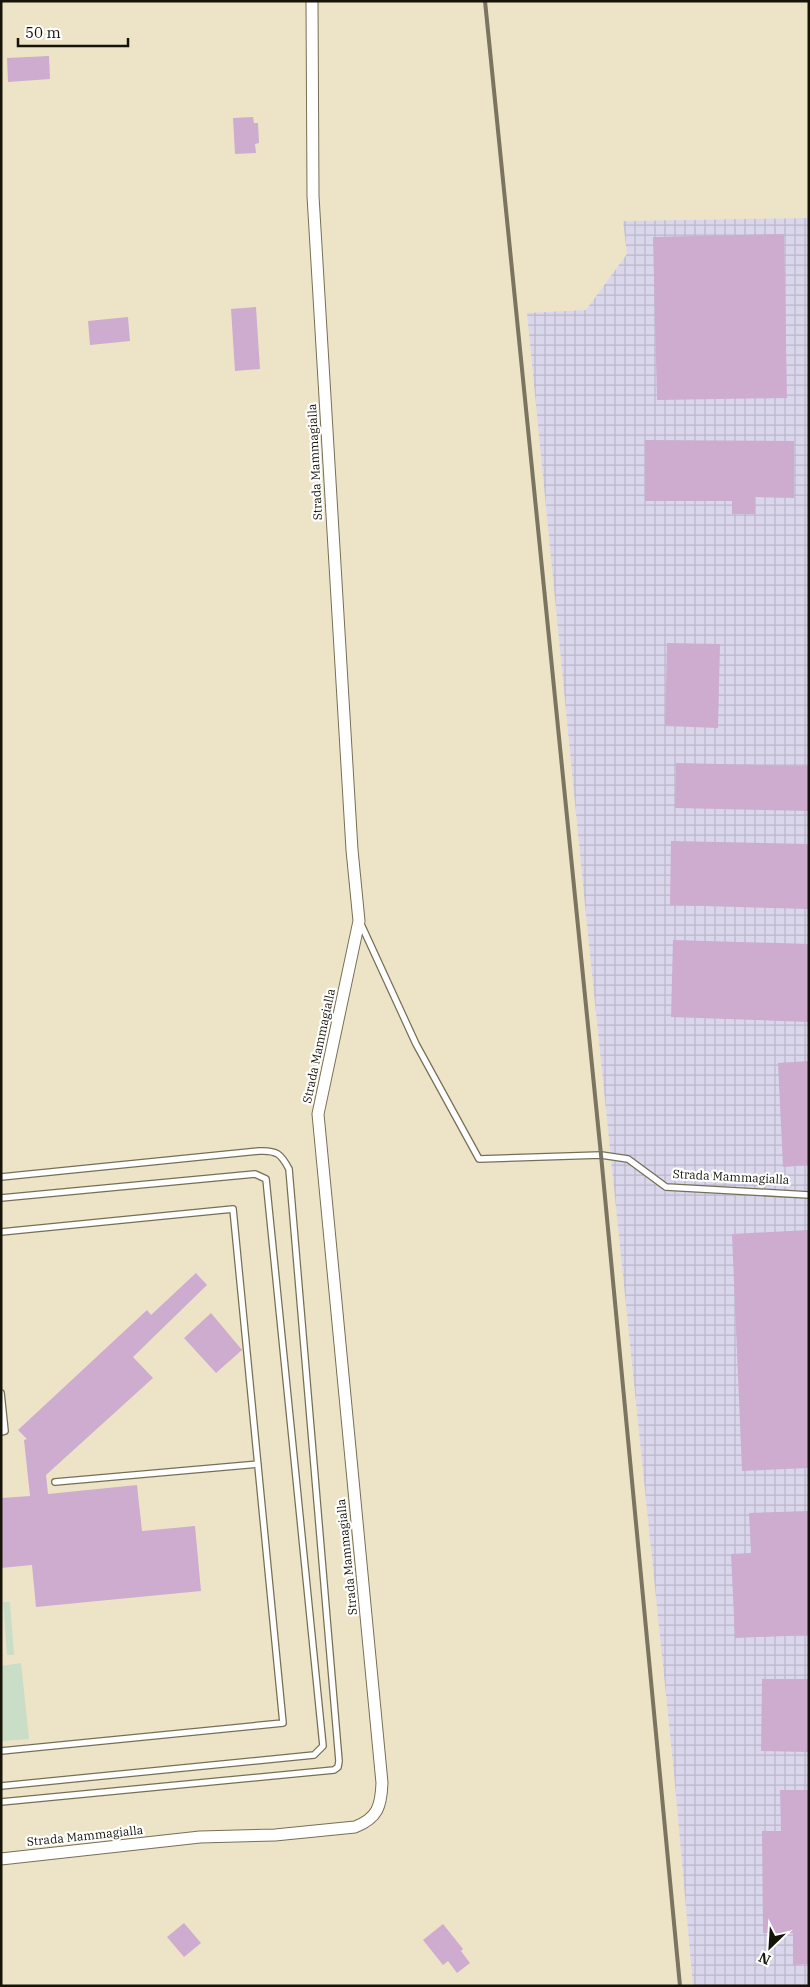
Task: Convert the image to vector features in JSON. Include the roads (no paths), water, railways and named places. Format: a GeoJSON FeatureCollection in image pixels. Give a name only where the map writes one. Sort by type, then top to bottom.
{"type":"FeatureCollection","features":[{"type":"Feature","properties":{"kind":"street","name":"Strada Mammagialla"},"geometry":{"type":"LineString","coordinates":[[1,1859],[200,1837],[275,1835],[355,1827],[366,1823],[373,1817],[382,1797],[318,1114],[359,921],[352,850],[313,196],[312,1]]}},
{"type":"Feature","properties":{"kind":"lane","name":"Strada Mammagialla"},"geometry":{"type":"LineString","coordinates":[[359,921],[416,1044],[479,1159],[601,1155],[628,1159],[666,1187],[809,1195]]}},
{"type":"Feature","properties":{"kind":"lane"},"geometry":{"type":"LineString","coordinates":[[1,1177],[272,1150],[284,1158],[289,1169],[339,1761],[338,1767],[334,1770],[1,1802]]}},
{"type":"Feature","properties":{"kind":"lane"},"geometry":{"type":"LineString","coordinates":[[1,1198],[255,1174],[266,1179],[323,1746],[314,1755],[1,1786]]}},
{"type":"Feature","properties":{"kind":"lane"},"geometry":{"type":"LineString","coordinates":[[1,1232],[234,1209],[283,1723],[1,1751]]}},
{"type":"Feature","properties":{"kind":"lane"},"geometry":{"type":"LineString","coordinates":[[1,1393],[5,1431],[1,1432]]}},
{"type":"Feature","properties":{"kind":"lane"},"geometry":{"type":"LineString","coordinates":[[55,1482],[258,1464]]}},
{"type":"Feature","properties":{"kind":"railway"},"geometry":{"type":"LineString","coordinates":[[485,1],[601,1155],[680,1986]]}}]}
